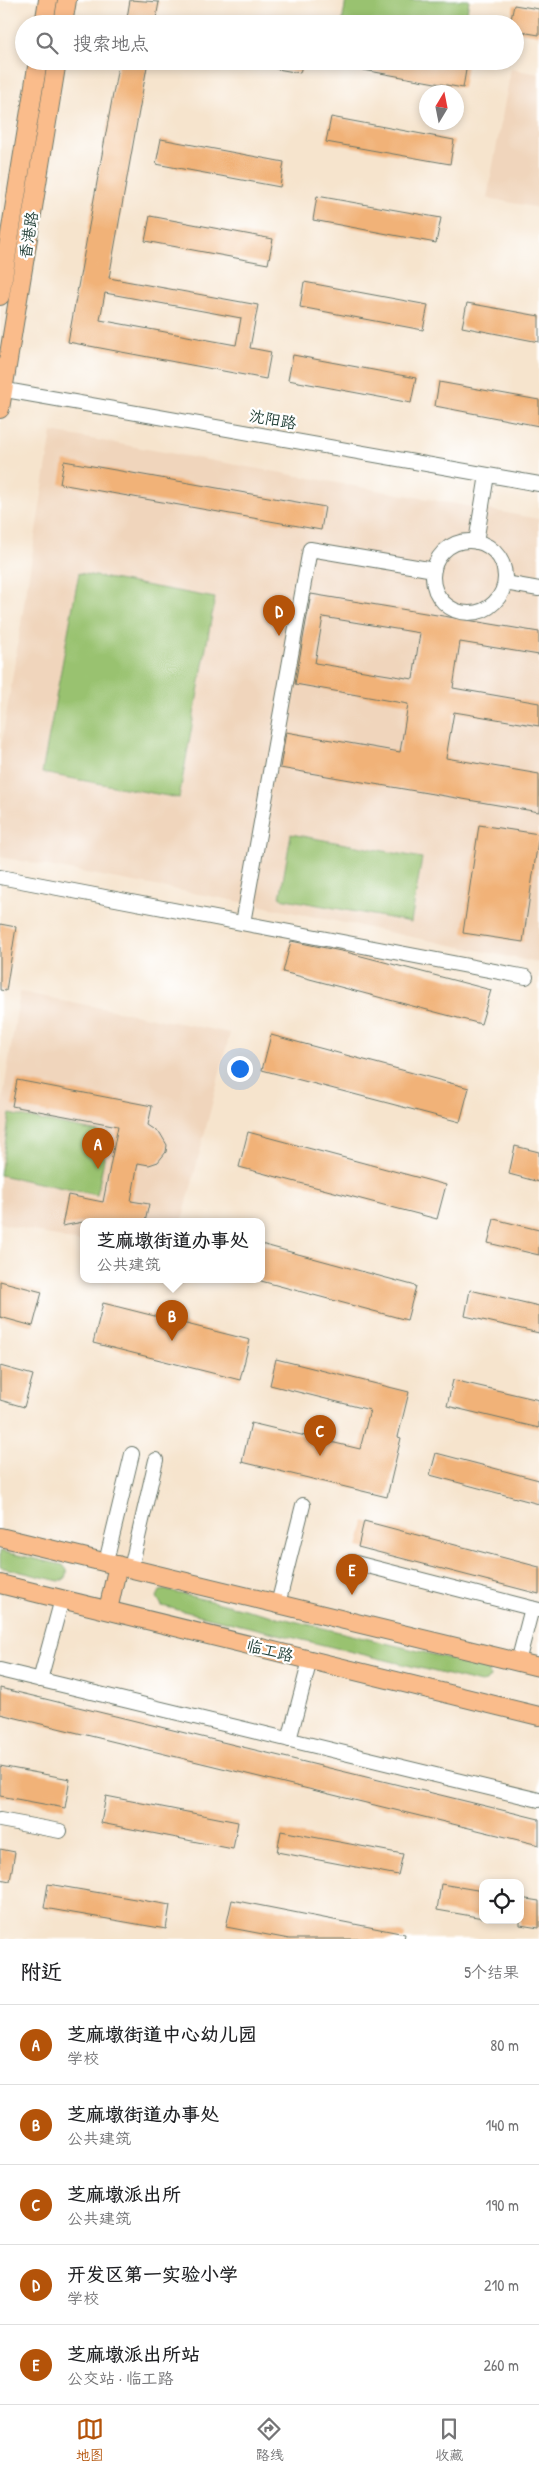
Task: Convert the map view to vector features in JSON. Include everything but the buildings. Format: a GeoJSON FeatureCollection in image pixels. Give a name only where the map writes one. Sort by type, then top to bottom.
{"type":"FeatureCollection","features":[{"type":"Feature","properties":{"kind":"main road"},"geometry":{"type":"LineString","coordinates":[[46,15],[48,0]]}},
{"type":"Feature","properties":{"kind":"main road"},"geometry":{"type":"LineString","coordinates":[[64,15],[67,0]]}},
{"type":"Feature","properties":{"kind":"main road","name":"香港路"},"geometry":{"type":"LineString","coordinates":[[0,296],[5,239],[36,70]]}},
{"type":"Feature","properties":{"kind":"main road","name":"香港路"},"geometry":{"type":"LineString","coordinates":[[0,409],[55,70]]}},
{"type":"Feature","properties":{"kind":"main road"},"geometry":{"type":"LineString","coordinates":[[0,1537],[539,1667]]}},
{"type":"Feature","properties":{"kind":"main road"},"geometry":{"type":"LineString","coordinates":[[108,1610],[118,1565]]}},
{"type":"Feature","properties":{"kind":"main road","name":"临工路"},"geometry":{"type":"LineString","coordinates":[[0,1584],[539,1716]]}},
{"type":"Feature","properties":{"kind":"street","name":"沈阳路"},"geometry":{"type":"LineString","coordinates":[[2,389],[539,484]]}},
{"type":"Feature","properties":{"kind":"street"},"geometry":{"type":"LineString","coordinates":[[476,542],[487,475]]}},
{"type":"Feature","properties":{"kind":"street"},"geometry":{"type":"LineString","coordinates":[[476,542],[492,550],[499,557],[505,574],[505,583],[496,602],[478,612],[468,613],[453,609],[441,600],[434,581],[434,570],[445,551],[454,545],[476,542]]}},
{"type":"Feature","properties":{"kind":"street"},"geometry":{"type":"LineString","coordinates":[[243,923],[310,549],[434,570]]}},
{"type":"Feature","properties":{"kind":"street"},"geometry":{"type":"LineString","coordinates":[[505,583],[539,589]]}},
{"type":"Feature","properties":{"kind":"street"},"geometry":{"type":"LineString","coordinates":[[0,877],[526,977]]}},
{"type":"Feature","properties":{"kind":"street"},"geometry":{"type":"LineString","coordinates":[[118,1565],[132,1454]]}},
{"type":"Feature","properties":{"kind":"street"},"geometry":{"type":"LineString","coordinates":[[118,1565],[156,1460]]}},
{"type":"Feature","properties":{"kind":"street"},"geometry":{"type":"LineString","coordinates":[[278,1604],[303,1505]]}},
{"type":"Feature","properties":{"kind":"street"},"geometry":{"type":"LineString","coordinates":[[352,1562],[535,1609],[518,1662]]}},
{"type":"Feature","properties":{"kind":"street"},"geometry":{"type":"LineString","coordinates":[[40,1680],[62,1599]]}},
{"type":"Feature","properties":{"kind":"street"},"geometry":{"type":"LineString","coordinates":[[289,1740],[310,1660]]}},
{"type":"Feature","properties":{"kind":"street"},"geometry":{"type":"LineString","coordinates":[[0,1670],[539,1800]]}},
{"type":"Feature","properties":{"kind":"street"},"geometry":{"type":"LineString","coordinates":[[0,1820],[60,1831]]}},
{"type":"Feature","properties":{"kind":"shaded area"},"geometry":{"type":"Polygon","coordinates":[[[511,70],[539,74],[539,208],[487,198],[511,70]]]}},
{"type":"Feature","properties":{"kind":"shaded area"},"geometry":{"type":"Polygon","coordinates":[[[52,432],[539,519],[539,963],[247,903],[0,857],[0,754],[52,432]]]}},
{"type":"Feature","properties":{"kind":"shaded area"},"geometry":{"type":"Polygon","coordinates":[[[20,992],[230,1033],[183,1218],[80,1218],[80,1242],[0,1223],[0,1115],[20,992]]]}},
{"type":"Feature","properties":{"kind":"green space"},"geometry":{"type":"Polygon","coordinates":[[[346,0],[469,0],[466,15],[343,15],[346,0]]]}},
{"type":"Feature","properties":{"kind":"green space"},"geometry":{"type":"Polygon","coordinates":[[[79,573],[215,598],[179,798],[42,773],[79,573]]]}},
{"type":"Feature","properties":{"kind":"green space"},"geometry":{"type":"Polygon","coordinates":[[[291,834],[422,858],[411,922],[280,898],[291,834]]]}},
{"type":"Feature","properties":{"kind":"green space"},"geometry":{"type":"Polygon","coordinates":[[[10,1114],[109,1134],[97,1195],[0,1175],[10,1114]]]}},
{"type":"Feature","properties":{"kind":"green space"},"geometry":{"type":"Polygon","coordinates":[[[0,1551],[63,1565],[67,1570],[67,1576],[59,1581],[0,1567],[0,1551]]]}},
{"type":"Feature","properties":{"kind":"green space"},"geometry":{"type":"Polygon","coordinates":[[[165,1590],[485,1667],[489,1671],[490,1677],[486,1682],[481,1683],[162,1606],[157,1597],[160,1591],[165,1590]]]}},
{"type":"Feature","properties":{"kind":"place","name":"开发区第一实验小学"},"geometry":{"type":"Point","coordinates":[279,636]}},
{"type":"Feature","properties":{"kind":"place","name":"芝麻墩街道中心幼儿园"},"geometry":{"type":"Point","coordinates":[98,1169]}},
{"type":"Feature","properties":{"kind":"place","name":"芝麻墩街道办事处"},"geometry":{"type":"Point","coordinates":[172,1341]}},
{"type":"Feature","properties":{"kind":"place","name":"芝麻墩派出所"},"geometry":{"type":"Point","coordinates":[320,1456]}},
{"type":"Feature","properties":{"kind":"place","name":"芝麻墩派出所站"},"geometry":{"type":"Point","coordinates":[352,1595]}}]}
